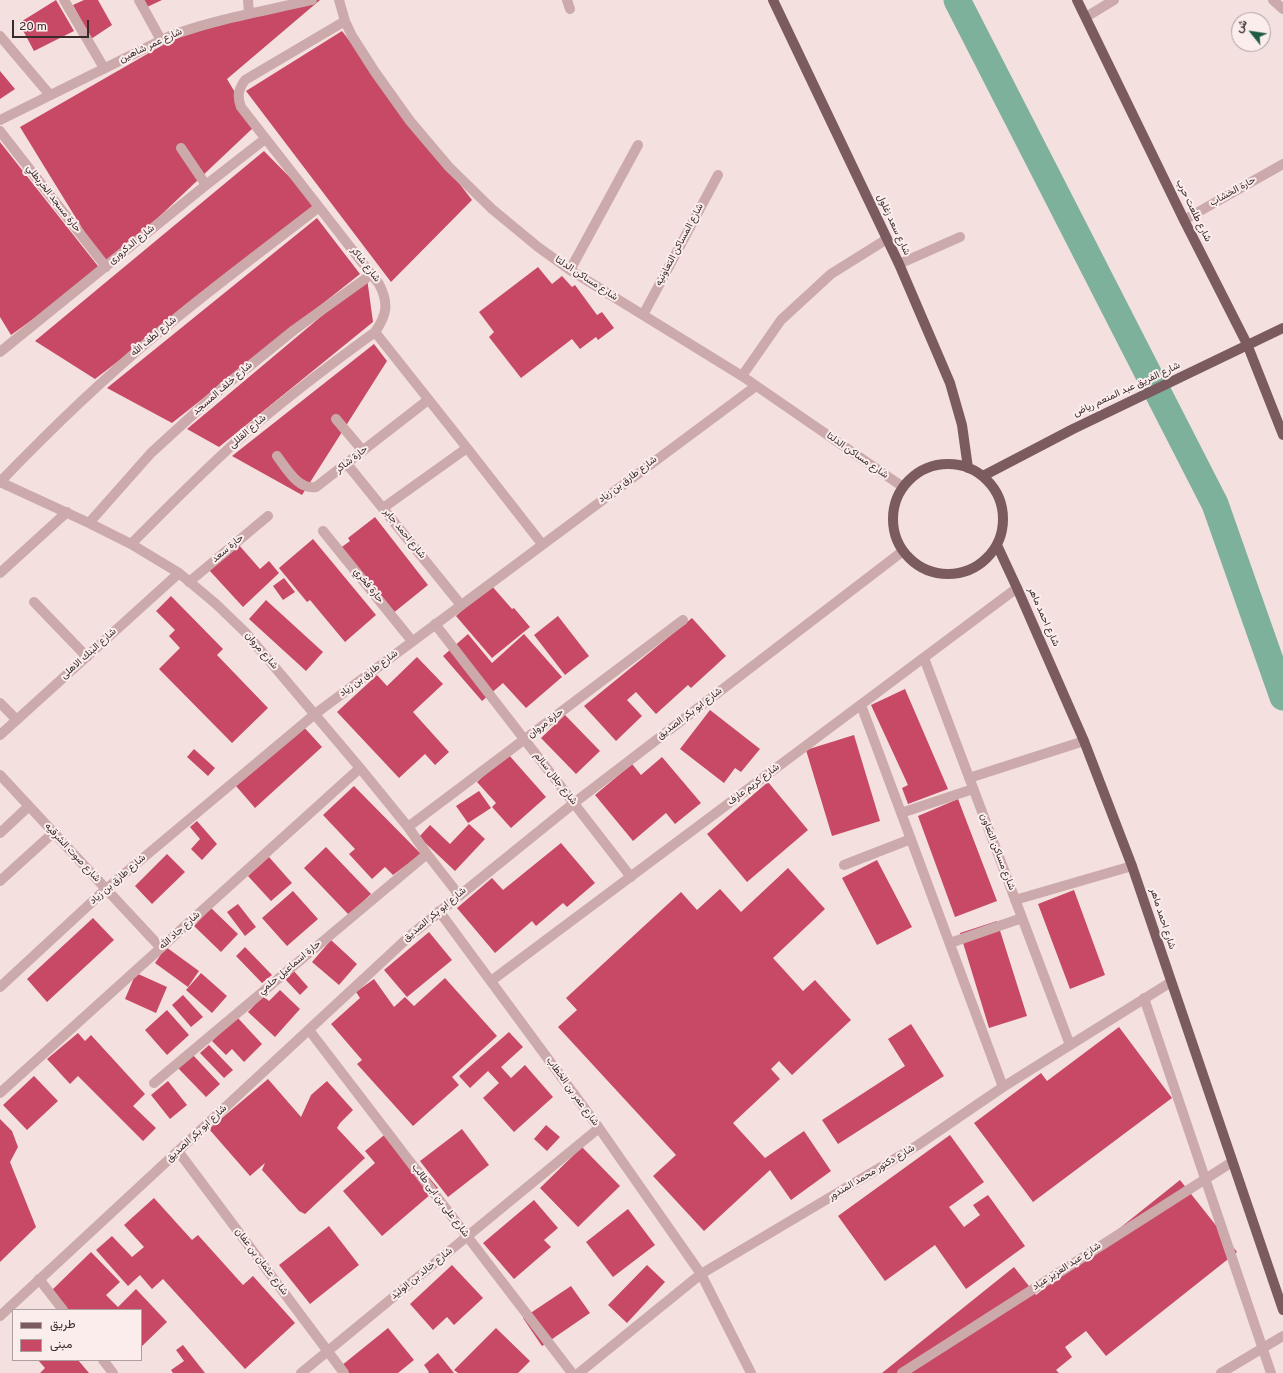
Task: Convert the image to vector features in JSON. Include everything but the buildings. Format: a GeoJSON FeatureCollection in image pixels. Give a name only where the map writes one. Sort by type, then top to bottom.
{"type":"FeatureCollection","features":[{"type":"Feature","properties":{"kind":"main road","name":"شارع سعد زغلول"},"geometry":{"type":"LineString","coordinates":[[773,0],[899,264],[950,383],[962,425],[968,468]]}},
{"type":"Feature","properties":{"kind":"main road","name":"شارع طلعت حرب"},"geometry":{"type":"LineString","coordinates":[[1077,0],[1184,220],[1247,344],[1283,435]]}},
{"type":"Feature","properties":{"kind":"main road","name":"شارع الفريق عبد المنعم رياض"},"geometry":{"type":"LineString","coordinates":[[983,476],[1073,429],[1283,328]]}},
{"type":"Feature","properties":{"kind":"main road"},"geometry":{"type":"LineString","coordinates":[[951,464],[968,468],[983,476],[995,490],[1002,508],[1002,527],[997,545],[985,559],[969,570],[952,574],[933,572],[916,564],[903,551],[895,536],[893,520],[895,503],[903,488],[916,474],[932,466],[951,464]]}},
{"type":"Feature","properties":{"kind":"main road","name":"شارع احمد ماهر"},"geometry":{"type":"LineString","coordinates":[[997,545],[1084,741],[1132,866],[1283,1310]]}},
{"type":"Feature","properties":{"kind":"street"},"geometry":{"type":"LineString","coordinates":[[64,0],[104,68]]}},
{"type":"Feature","properties":{"kind":"street"},"geometry":{"type":"LineString","coordinates":[[139,0],[161,40]]}},
{"type":"Feature","properties":{"kind":"street"},"geometry":{"type":"LineString","coordinates":[[248,0],[249,14]]}},
{"type":"Feature","properties":{"kind":"street","name":"شارع عمر شاهين"},"geometry":{"type":"LineString","coordinates":[[0,120],[161,40],[196,26],[312,0]]}},
{"type":"Feature","properties":{"kind":"street","name":"شارع مساكن الدلتا"},"geometry":{"type":"LineString","coordinates":[[339,0],[345,21],[352,36],[375,72],[410,121],[449,167],[492,209],[538,247],[570,270],[742,376],[903,488]]}},
{"type":"Feature","properties":{"kind":"street"},"geometry":{"type":"LineString","coordinates":[[1086,18],[1114,0]]}},
{"type":"Feature","properties":{"kind":"street"},"geometry":{"type":"LineString","coordinates":[[1273,0],[1283,9]]}},
{"type":"Feature","properties":{"kind":"street","name":"شارع شاكر"},"geometry":{"type":"LineString","coordinates":[[345,21],[245,80],[240,86],[238,100],[240,107],[380,284],[386,300],[386,309],[384,317],[375,332]]}},
{"type":"Feature","properties":{"kind":"street"},"geometry":{"type":"LineString","coordinates":[[0,36],[50,95]]}},
{"type":"Feature","properties":{"kind":"street","name":"حارة مسجد الخربطلي"},"geometry":{"type":"LineString","coordinates":[[0,131],[106,267]]}},
{"type":"Feature","properties":{"kind":"street","name":"شارع الدكرورى"},"geometry":{"type":"LineString","coordinates":[[0,352],[265,139]]}},
{"type":"Feature","properties":{"kind":"street"},"geometry":{"type":"LineString","coordinates":[[570,270],[638,145]]}},
{"type":"Feature","properties":{"kind":"street"},"geometry":{"type":"LineString","coordinates":[[181,148],[206,185]]}},
{"type":"Feature","properties":{"kind":"street","name":"حارة الخشاب"},"geometry":{"type":"LineString","coordinates":[[1184,220],[1283,164]]}},
{"type":"Feature","properties":{"kind":"street","name":"شارع المساكن التعاونيه"},"geometry":{"type":"LineString","coordinates":[[643,315],[718,175]]}},
{"type":"Feature","properties":{"kind":"street","name":"شارع لطف الله"},"geometry":{"type":"LineString","coordinates":[[0,482],[50,430],[156,335],[211,290],[319,207]]}},
{"type":"Feature","properties":{"kind":"street"},"geometry":{"type":"LineString","coordinates":[[899,264],[960,238]]}},
{"type":"Feature","properties":{"kind":"street"},"geometry":{"type":"LineString","coordinates":[[742,376],[787,315],[831,274],[887,239]]}},
{"type":"Feature","properties":{"kind":"street","name":"شارع خلف المسجد"},"geometry":{"type":"LineString","coordinates":[[89,523],[151,453],[221,389],[294,330],[372,274]]}},
{"type":"Feature","properties":{"kind":"street"},"geometry":{"type":"LineString","coordinates":[[375,332],[542,544]]}},
{"type":"Feature","properties":{"kind":"street","name":"شارع القللى"},"geometry":{"type":"LineString","coordinates":[[132,544],[188,486],[248,432],[310,380],[375,332]]}},
{"type":"Feature","properties":{"kind":"street","name":"شارع طارق بن زياد"},"geometry":{"type":"LineString","coordinates":[[0,986],[106,889],[315,714],[756,386]]}},
{"type":"Feature","properties":{"kind":"street","name":"حارة شاكر"},"geometry":{"type":"LineString","coordinates":[[277,456],[299,484],[304,487],[316,487],[428,400]]}},
{"type":"Feature","properties":{"kind":"street"},"geometry":{"type":"LineString","coordinates":[[336,419],[363,452]]}},
{"type":"Feature","properties":{"kind":"street"},"geometry":{"type":"LineString","coordinates":[[383,508],[467,448]]}},
{"type":"Feature","properties":{"kind":"street","name":"شارع احمد جابر"},"geometry":{"type":"LineString","coordinates":[[347,464],[461,605]]}},
{"type":"Feature","properties":{"kind":"street","name":"شارع مروان"},"geometry":{"type":"LineString","coordinates":[[0,482],[67,512],[132,544],[178,573],[216,604],[245,632],[315,714],[408,828],[459,895]]}},
{"type":"Feature","properties":{"kind":"street"},"geometry":{"type":"LineString","coordinates":[[0,573],[67,512]]}},
{"type":"Feature","properties":{"kind":"street","name":"حارة سعد"},"geometry":{"type":"LineString","coordinates":[[188,582],[268,516]]}},
{"type":"Feature","properties":{"kind":"street","name":"حارة فخري"},"geometry":{"type":"LineString","coordinates":[[323,531],[412,642]]}},
{"type":"Feature","properties":{"kind":"street","name":"شارع ابو بكر الصديق"},"geometry":{"type":"LineString","coordinates":[[0,1316],[376,966],[439,911],[574,803],[903,551]]}},
{"type":"Feature","properties":{"kind":"street","name":"شارع البنك الاهلى"},"geometry":{"type":"LineString","coordinates":[[0,735],[178,573]]}},
{"type":"Feature","properties":{"kind":"street","name":"شارع كريم عارف"},"geometry":{"type":"LineString","coordinates":[[491,981],[1017,588]]}},
{"type":"Feature","properties":{"kind":"street"},"geometry":{"type":"LineString","coordinates":[[34,602],[87,657]]}},
{"type":"Feature","properties":{"kind":"street","name":"حارة مروان"},"geometry":{"type":"LineString","coordinates":[[408,828],[684,620]]}},
{"type":"Feature","properties":{"kind":"street","name":"شارع جلال سالم"},"geometry":{"type":"LineString","coordinates":[[435,624],[631,876]]}},
{"type":"Feature","properties":{"kind":"street","name":"شارع مساكن التعاون"},"geometry":{"type":"LineString","coordinates":[[924,658],[1070,1045]]}},
{"type":"Feature","properties":{"kind":"street"},"geometry":{"type":"LineString","coordinates":[[0,703],[17,720]]}},
{"type":"Feature","properties":{"kind":"street"},"geometry":{"type":"LineString","coordinates":[[862,705],[1003,1087]]}},
{"type":"Feature","properties":{"kind":"street"},"geometry":{"type":"LineString","coordinates":[[969,778],[1084,741]]}},
{"type":"Feature","properties":{"kind":"street","name":"شارع جاد الله"},"geometry":{"type":"LineString","coordinates":[[0,1093],[360,768]]}},
{"type":"Feature","properties":{"kind":"street","name":"شارع صوت الشرقيه"},"geometry":{"type":"LineString","coordinates":[[0,775],[161,948]]}},
{"type":"Feature","properties":{"kind":"street"},"geometry":{"type":"LineString","coordinates":[[901,813],[973,788]]}},
{"type":"Feature","properties":{"kind":"street"},"geometry":{"type":"LineString","coordinates":[[0,833],[29,806]]}},
{"type":"Feature","properties":{"kind":"street"},"geometry":{"type":"LineString","coordinates":[[0,881],[53,833]]}},
{"type":"Feature","properties":{"kind":"street"},"geometry":{"type":"LineString","coordinates":[[844,865],[911,839]]}},
{"type":"Feature","properties":{"kind":"street","name":"حارة اسماعيل حلمي"},"geometry":{"type":"LineString","coordinates":[[154,1083],[427,854]]}},
{"type":"Feature","properties":{"kind":"street"},"geometry":{"type":"LineString","coordinates":[[1015,900],[1132,866]]}},
{"type":"Feature","properties":{"kind":"street","name":"شارع عمر بن الخطاب"},"geometry":{"type":"LineString","coordinates":[[439,911],[599,1128],[701,1274],[751,1373]]}},
{"type":"Feature","properties":{"kind":"street"},"geometry":{"type":"LineString","coordinates":[[950,943],[1022,918]]}},
{"type":"Feature","properties":{"kind":"street","name":"شارع دكتور محمد المندور"},"geometry":{"type":"LineString","coordinates":[[580,1373],[701,1274],[918,1145],[1003,1087],[1171,982]]}},
{"type":"Feature","properties":{"kind":"street"},"geometry":{"type":"LineString","coordinates":[[1144,998],[1271,1373]]}},
{"type":"Feature","properties":{"kind":"street","name":"شارع على بن ابى طالب"},"geometry":{"type":"LineString","coordinates":[[309,1030],[572,1373]]}},
{"type":"Feature","properties":{"kind":"street","name":"شارع خالد بن الوليد"},"geometry":{"type":"LineString","coordinates":[[301,1373],[599,1128]]}},
{"type":"Feature","properties":{"kind":"street","name":"شارع عثمان بن عفان"},"geometry":{"type":"LineString","coordinates":[[178,1151],[344,1373]]}},
{"type":"Feature","properties":{"kind":"street","name":"شارع عبد العزيز عياد"},"geometry":{"type":"LineString","coordinates":[[902,1373],[1232,1162]]}},
{"type":"Feature","properties":{"kind":"street"},"geometry":{"type":"LineString","coordinates":[[39,1279],[62,1309]]}},
{"type":"Feature","properties":{"kind":"street"},"geometry":{"type":"LineString","coordinates":[[1220,1373],[1283,1336]]}},
{"type":"Feature","properties":{"kind":"street"},"geometry":{"type":"LineString","coordinates":[[103,1361],[113,1373]]}},
{"type":"Feature","properties":{"kind":"waterway"},"geometry":{"type":"LineString","coordinates":[[957,0],[1215,504],[1283,697]]}}]}
